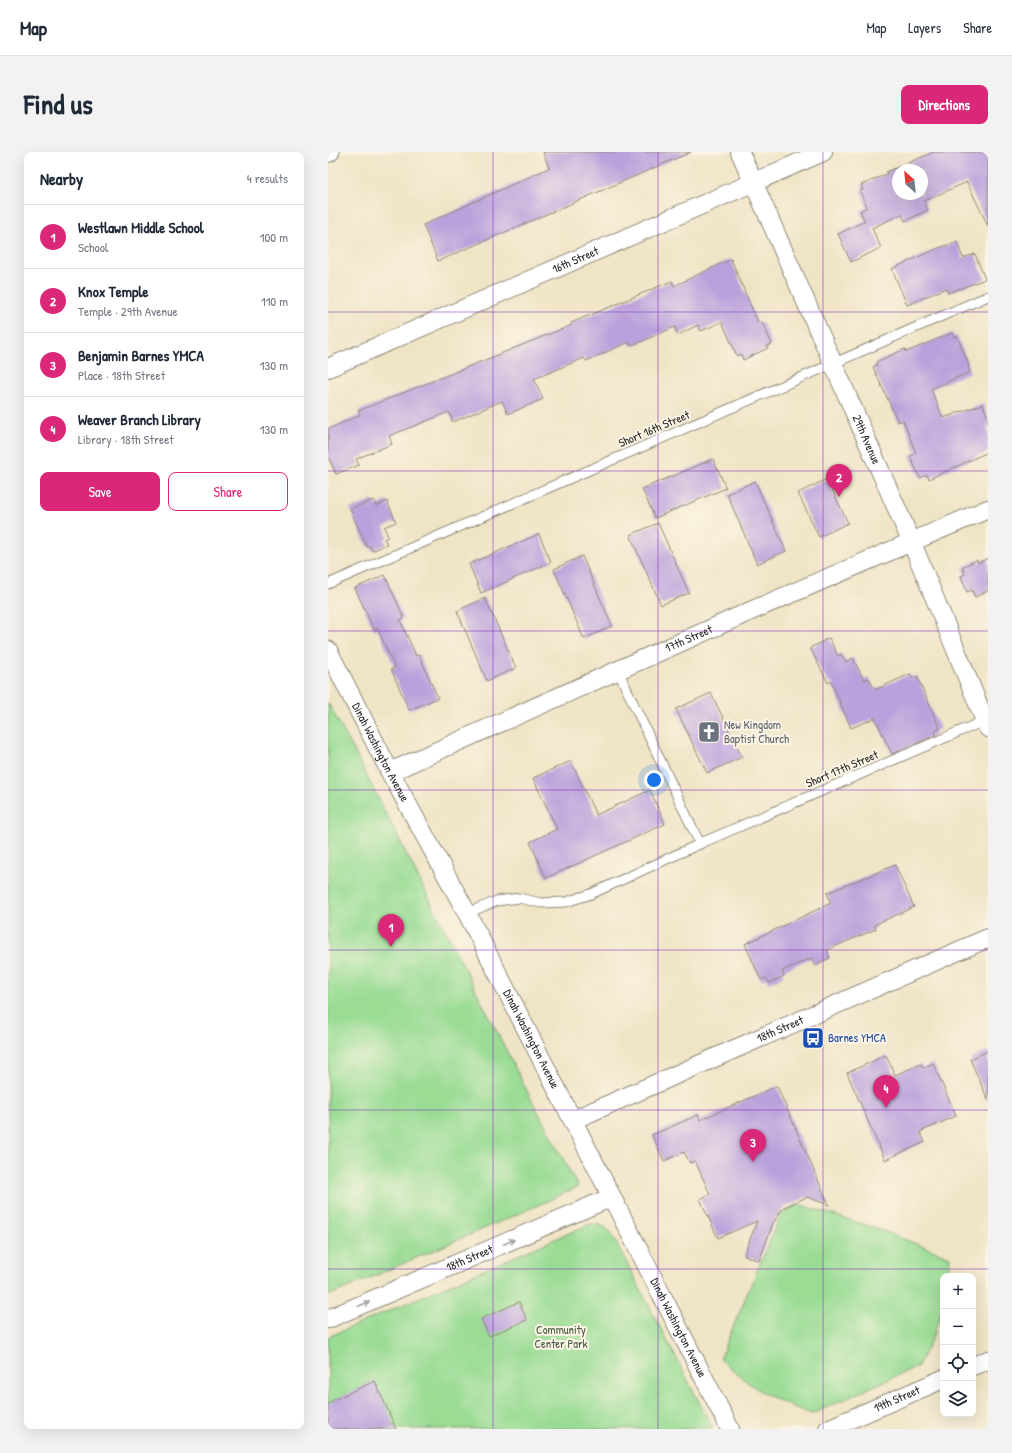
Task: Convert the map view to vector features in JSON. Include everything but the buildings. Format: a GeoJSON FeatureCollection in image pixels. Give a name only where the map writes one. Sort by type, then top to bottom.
{"type":"FeatureCollection","features":[{"type":"Feature","properties":{"kind":"street","name":"29th Avenue"},"geometry":{"type":"LineString","coordinates":[[740,152],[912,542],[987,723]]}},
{"type":"Feature","properties":{"kind":"street","name":"16th Street"},"geometry":{"type":"LineString","coordinates":[[328,368],[823,152]]}},
{"type":"Feature","properties":{"kind":"street","name":"17th Street"},"geometry":{"type":"LineString","coordinates":[[390,772],[759,608],[988,509]]}},
{"type":"Feature","properties":{"kind":"street","name":"Dinah Washington Avenue"},"geometry":{"type":"LineString","coordinates":[[328,650],[390,772],[467,913],[730,1429]]}},
{"type":"Feature","properties":{"kind":"street","name":"18th Street"},"geometry":{"type":"LineString","coordinates":[[573,1120],[988,938]]}},
{"type":"Feature","properties":{"kind":"street","name":"18th Street"},"geometry":{"type":"LineString","coordinates":[[328,1319],[612,1197]]}},
{"type":"Feature","properties":{"kind":"street"},"geometry":{"type":"LineString","coordinates":[[976,1365],[988,1360]]}},
{"type":"Feature","properties":{"kind":"street","name":"19th Street"},"geometry":{"type":"LineString","coordinates":[[828,1429],[940,1380]]}},
{"type":"Feature","properties":{"kind":"lane","name":"Short 16th Street"},"geometry":{"type":"LineString","coordinates":[[328,584],[988,296]]}},
{"type":"Feature","properties":{"kind":"lane"},"geometry":{"type":"LineString","coordinates":[[618,671],[703,842]]}},
{"type":"Feature","properties":{"kind":"lane","name":"Short 17th Street"},"geometry":{"type":"LineString","coordinates":[[467,913],[497,901],[519,898],[541,903],[566,902],[614,884],[703,842],[987,723]]}},
{"type":"Feature","properties":{"kind":"green space"},"geometry":{"type":"Polygon","coordinates":[[[328,703],[351,745],[529,1095],[578,1187],[328,1296],[328,703]]]}},
{"type":"Feature","properties":{"kind":"green space"},"geometry":{"type":"Polygon","coordinates":[[[798,1204],[878,1229],[950,1257],[948,1273],[940,1273],[940,1316],[932,1338],[918,1366],[812,1414],[785,1404],[762,1392],[741,1377],[720,1358],[781,1214],[798,1204]]]}},
{"type":"Feature","properties":{"kind":"green space","name":"Community Center Park"},"geometry":{"type":"Polygon","coordinates":[[[590,1224],[601,1225],[610,1231],[713,1429],[328,1429],[328,1337],[590,1224]]]}},
{"type":"Feature","properties":{"kind":"place","name":"Knox Temple"},"geometry":{"type":"Point","coordinates":[839,497]}},
{"type":"Feature","properties":{"kind":"place","name":"New Kingdom Baptist Church"},"geometry":{"type":"Point","coordinates":[709,732]}},
{"type":"Feature","properties":{"kind":"place","name":"Westlawn Middle School"},"geometry":{"type":"Point","coordinates":[391,947]}},
{"type":"Feature","properties":{"kind":"place","name":"Barnes YMCA"},"geometry":{"type":"Point","coordinates":[813,1038]}},
{"type":"Feature","properties":{"kind":"place","name":"Weaver Branch Library"},"geometry":{"type":"Point","coordinates":[886,1108]}},
{"type":"Feature","properties":{"kind":"place","name":"Benjamin Barnes YMCA"},"geometry":{"type":"Point","coordinates":[753,1162]}}]}
